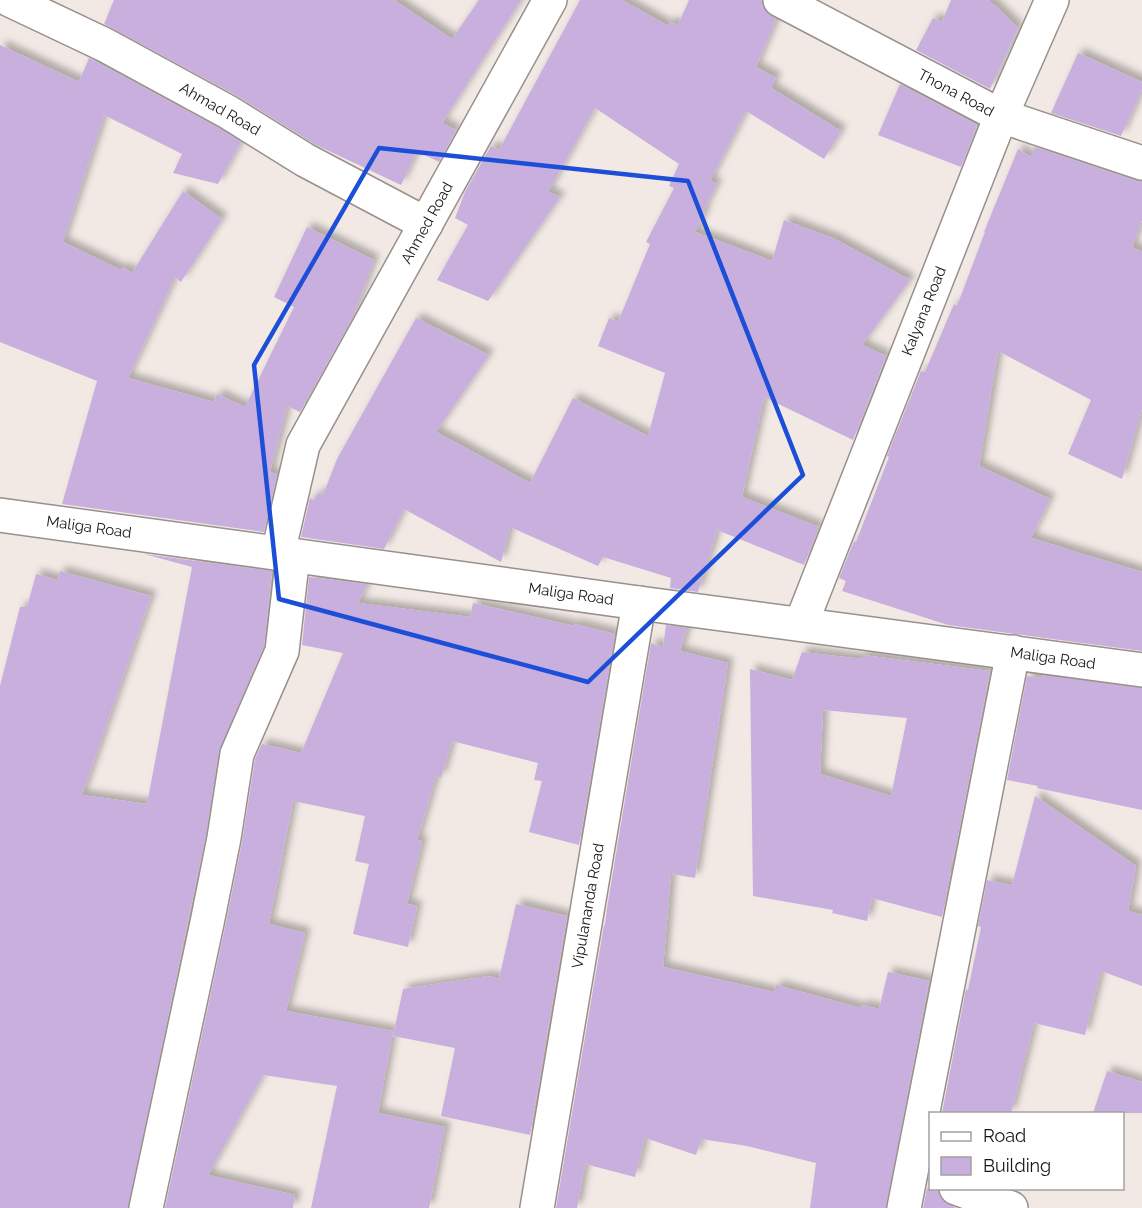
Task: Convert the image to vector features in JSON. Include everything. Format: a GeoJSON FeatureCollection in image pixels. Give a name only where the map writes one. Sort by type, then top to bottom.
{"type":"FeatureCollection","features":[{"type":"Feature","properties":{"kind":"street","name":"Ahmad Road"},"geometry":{"type":"LineString","coordinates":[[10,0],[105,45],[228,112],[305,160],[426,224]]}},
{"type":"Feature","properties":{"kind":"street","name":"Ahmed Road"},"geometry":{"type":"LineString","coordinates":[[146,1208],[224,838],[237,754],[282,651],[286,554],[303,445],[550,0]]}},
{"type":"Feature","properties":{"kind":"street","name":"Thona Road"},"geometry":{"type":"LineString","coordinates":[[780,0],[1001,116],[1142,163]]}},
{"type":"Feature","properties":{"kind":"street","name":"Kalyana Road"},"geometry":{"type":"LineString","coordinates":[[801,624],[1001,116],[1052,0]]}},
{"type":"Feature","properties":{"kind":"street","name":"Maliga Road"},"geometry":{"type":"LineString","coordinates":[[0,515],[1142,670]]}},
{"type":"Feature","properties":{"kind":"street","name":"Vipulananda Road"},"geometry":{"type":"LineString","coordinates":[[537,1208],[639,603]]}},
{"type":"Feature","properties":{"kind":"street"},"geometry":{"type":"LineString","coordinates":[[931,1112],[1013,652]]}},
{"type":"Feature","properties":{"kind":"street"},"geometry":{"type":"LineString","coordinates":[[904,1208],[920,1176],[929,1125]]}},
{"type":"Feature","properties":{"kind":"street"},"geometry":{"type":"LineString","coordinates":[[962,1190],[1011,1208]]}},
{"type":"Feature","properties":{"kind":"highlighted area"},"geometry":{"type":"Polygon","coordinates":[[[379,148],[688,181],[803,475],[588,682],[279,599],[254,365],[379,148]]]}},
{"type":"Feature","properties":{"kind":"building"},"geometry":{"type":"Polygon","coordinates":[[[114,0],[394,0],[452,39],[479,0],[521,0],[442,123],[456,130],[439,162],[417,151],[401,185],[314,144],[237,96],[104,24],[114,0]]]}},
{"type":"Feature","properties":{"kind":"building"},"geometry":{"type":"Polygon","coordinates":[[[580,0],[622,0],[668,26],[670,22],[678,25],[689,0],[761,0],[765,10],[776,19],[756,67],[776,78],[771,88],[841,131],[824,159],[746,111],[710,181],[717,184],[695,232],[772,261],[784,220],[835,239],[910,280],[862,345],[886,356],[853,440],[764,397],[742,497],[819,527],[804,565],[717,530],[698,592],[670,588],[671,578],[603,557],[598,566],[510,527],[501,562],[404,509],[384,549],[301,537],[310,498],[314,500],[318,493],[323,495],[337,459],[416,318],[489,355],[436,432],[530,483],[573,398],[648,436],[665,373],[598,346],[609,318],[618,322],[650,244],[646,242],[674,188],[669,186],[679,164],[595,108],[548,192],[560,197],[488,301],[437,280],[468,225],[455,218],[465,192],[491,146],[499,150],[580,0]]]}},
{"type":"Feature","properties":{"kind":"building"},"geometry":{"type":"Polygon","coordinates":[[[951,0],[989,0],[1018,28],[990,89],[916,50],[933,18],[942,22],[951,0]]]}},
{"type":"Feature","properties":{"kind":"building"},"geometry":{"type":"Polygon","coordinates":[[[0,45],[79,82],[89,58],[241,142],[218,184],[173,173],[182,154],[104,115],[63,242],[132,273],[183,191],[222,219],[181,282],[175,277],[128,378],[214,402],[217,394],[245,407],[294,307],[274,297],[307,227],[374,260],[353,317],[300,412],[287,406],[270,472],[277,475],[264,532],[62,504],[97,381],[0,342],[0,45]]]}},
{"type":"Feature","properties":{"kind":"building"},"geometry":{"type":"Polygon","coordinates":[[[1078,53],[1142,82],[1142,90],[1121,136],[1051,113],[1078,53]]]}},
{"type":"Feature","properties":{"kind":"building"},"geometry":{"type":"Polygon","coordinates":[[[900,84],[977,125],[961,167],[878,135],[900,84]]]}},
{"type":"Feature","properties":{"kind":"building"},"geometry":{"type":"Polygon","coordinates":[[[1035,147],[1136,181],[1142,181],[1142,220],[1132,247],[1142,252],[1142,409],[1122,479],[1068,454],[1091,400],[998,351],[979,466],[1050,499],[1031,538],[1142,572],[1142,651],[948,625],[842,591],[846,581],[839,578],[854,541],[856,542],[921,371],[925,372],[954,304],[957,306],[1018,149],[1031,157],[1035,147]]]}},
{"type":"Feature","properties":{"kind":"building"},"geometry":{"type":"Polygon","coordinates":[[[144,554],[272,571],[264,646],[219,751],[206,835],[128,1208],[0,1208],[0,686],[20,607],[27,607],[36,574],[58,580],[60,571],[151,596],[82,795],[147,804],[192,567],[144,554]]]}},
{"type":"Feature","properties":{"kind":"building"},"geometry":{"type":"Polygon","coordinates":[[[309,577],[367,584],[358,603],[470,617],[473,603],[615,634],[579,845],[529,832],[542,781],[534,780],[538,763],[452,741],[441,778],[436,776],[417,840],[422,841],[407,904],[417,906],[408,947],[353,934],[369,864],[355,861],[365,816],[293,801],[269,924],[305,933],[286,1011],[393,1031],[378,1113],[445,1127],[429,1208],[311,1208],[337,1086],[263,1075],[208,1175],[295,1195],[293,1208],[165,1208],[225,927],[255,759],[262,744],[301,753],[343,653],[302,645],[309,577]]]}},
{"type":"Feature","properties":{"kind":"building"},"geometry":{"type":"Polygon","coordinates":[[[666,625],[687,628],[680,651],[728,663],[695,878],[671,874],[663,967],[774,992],[776,985],[861,1008],[862,1005],[879,1009],[888,972],[929,981],[886,1208],[810,1208],[816,1163],[747,1146],[701,1139],[696,1155],[645,1138],[635,1177],[585,1164],[577,1208],[556,1208],[651,643],[663,647],[666,625]]]}},
{"type":"Feature","properties":{"kind":"building"},"geometry":{"type":"Polygon","coordinates":[[[802,652],[862,659],[862,655],[990,671],[942,917],[872,898],[867,921],[832,913],[833,910],[753,896],[750,669],[792,680],[802,652]],[[823,710],[820,774],[891,796],[907,718],[823,710]]]}},
{"type":"Feature","properties":{"kind":"building"},"geometry":{"type":"Polygon","coordinates":[[[1041,675],[1142,688],[1142,810],[1007,780],[1027,676],[1041,678],[1041,675]]]}},
{"type":"Feature","properties":{"kind":"building"},"geometry":{"type":"Polygon","coordinates":[[[1035,796],[1136,866],[1128,911],[1142,915],[1142,986],[1101,971],[1085,1035],[1034,1023],[1011,1112],[942,1112],[966,989],[968,990],[981,927],[978,926],[987,880],[1012,885],[1035,796]]]}},
{"type":"Feature","properties":{"kind":"building"},"geometry":{"type":"Polygon","coordinates":[[[516,904],[567,916],[530,1135],[441,1116],[455,1048],[393,1036],[403,989],[489,976],[499,979],[516,904]]]}},
{"type":"Feature","properties":{"kind":"building"},"geometry":{"type":"Polygon","coordinates":[[[1107,1071],[1142,1082],[1142,1113],[1093,1112],[1107,1071]]]}},
{"type":"Feature","properties":{"kind":"building"},"geometry":{"type":"Polygon","coordinates":[[[927,1188],[938,1192],[942,1200],[956,1208],[923,1208],[927,1188]]]}}]}
